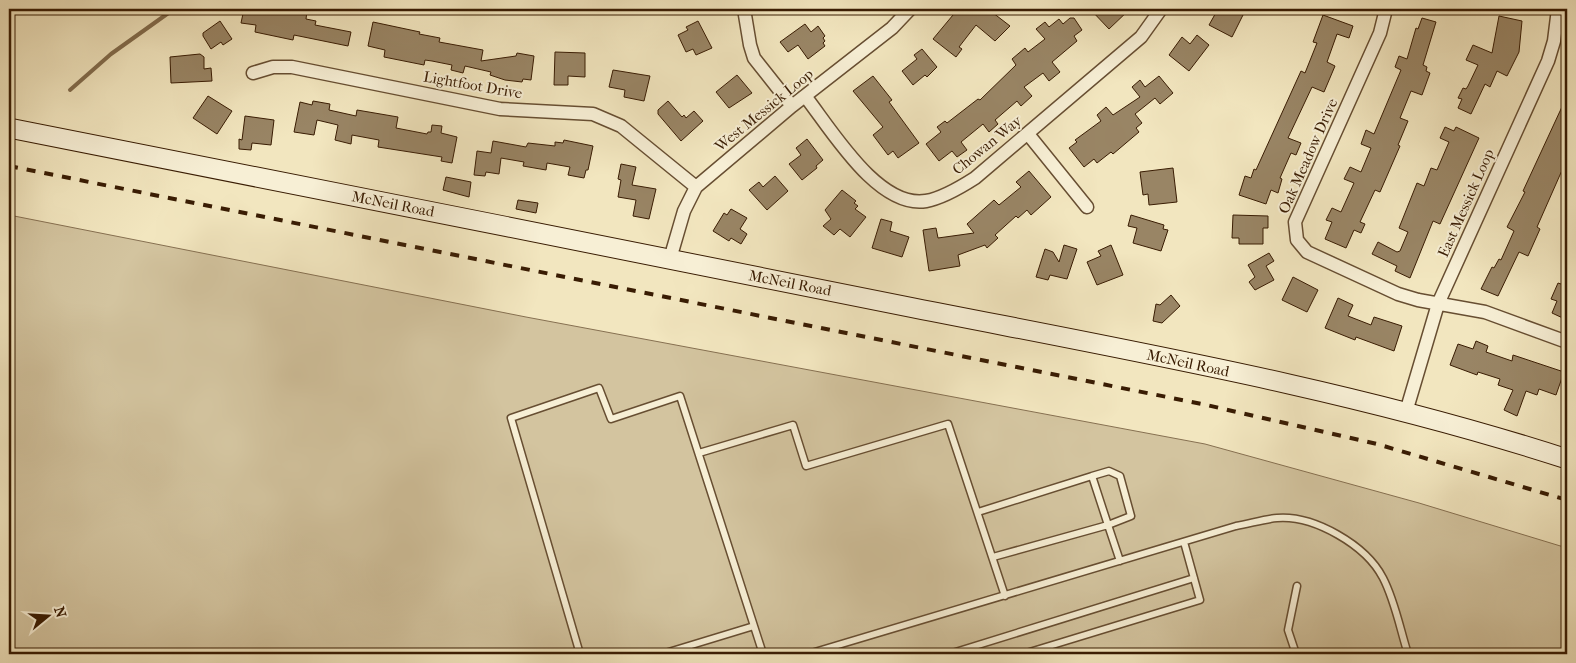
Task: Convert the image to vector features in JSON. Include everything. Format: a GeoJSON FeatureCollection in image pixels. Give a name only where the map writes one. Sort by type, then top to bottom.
{"type":"FeatureCollection","features":[{"type":"Feature","properties":{"kind":"main road","name":"McNeil Road"},"geometry":{"type":"LineString","coordinates":[[9,128],[1146,354],[1406,412],[1513,441],[1567,459]]}},
{"type":"Feature","properties":{"kind":"street"},"geometry":{"type":"LineString","coordinates":[[744,9],[754,58],[792,106]]}},
{"type":"Feature","properties":{"kind":"street","name":"West Messick Loop"},"geometry":{"type":"LineString","coordinates":[[670,259],[684,211],[696,187],[792,106],[892,28],[910,9]]}},
{"type":"Feature","properties":{"kind":"street","name":"Chowan Way"},"geometry":{"type":"LineString","coordinates":[[805,96],[870,180],[904,199],[925,201],[962,187],[1028,134],[1141,37],[1161,9]]}},
{"type":"Feature","properties":{"kind":"street","name":"Oak Meadow Drive"},"geometry":{"type":"LineString","coordinates":[[1386,9],[1380,33],[1295,222],[1294,231],[1297,240],[1307,252],[1398,294],[1438,304],[1485,312],[1567,342]]}},
{"type":"Feature","properties":{"kind":"street","name":"East Messick Loop"},"geometry":{"type":"LineString","coordinates":[[1406,412],[1438,304],[1548,61],[1554,40],[1558,9]]}},
{"type":"Feature","properties":{"kind":"street","name":"Lightfoot Drive"},"geometry":{"type":"LineString","coordinates":[[253,73],[273,67],[292,67],[500,109],[593,114],[621,126],[696,187]]}},
{"type":"Feature","properties":{"kind":"street"},"geometry":{"type":"LineString","coordinates":[[1028,134],[1087,208]]}},
{"type":"Feature","properties":{"kind":"lane"},"geometry":{"type":"LineString","coordinates":[[580,654],[511,418],[599,388],[611,418],[680,396],[700,453],[763,654]]}},
{"type":"Feature","properties":{"kind":"lane"},"geometry":{"type":"LineString","coordinates":[[700,453],[793,425],[806,466],[948,424],[1005,596]]}},
{"type":"Feature","properties":{"kind":"lane"},"geometry":{"type":"LineString","coordinates":[[978,512],[1109,471],[1120,476],[1127,498],[1131,516],[1108,526],[992,557]]}},
{"type":"Feature","properties":{"kind":"lane"},"geometry":{"type":"LineString","coordinates":[[1092,476],[1120,561]]}},
{"type":"Feature","properties":{"kind":"lane"},"geometry":{"type":"LineString","coordinates":[[808,654],[1236,526],[1278,518],[1315,524],[1339,534],[1363,554],[1382,576],[1393,604],[1408,654]]}},
{"type":"Feature","properties":{"kind":"lane"},"geometry":{"type":"LineString","coordinates":[[1023,654],[1200,600],[1184,542]]}},
{"type":"Feature","properties":{"kind":"lane"},"geometry":{"type":"LineString","coordinates":[[949,654],[1194,578]]}},
{"type":"Feature","properties":{"kind":"lane"},"geometry":{"type":"LineString","coordinates":[[1296,654],[1288,630],[1297,586]]}},
{"type":"Feature","properties":{"kind":"lane"},"geometry":{"type":"LineString","coordinates":[[662,654],[754,626]]}},
{"type":"Feature","properties":{"kind":"shaded area"},"geometry":{"type":"Polygon","coordinates":[[[9,215],[526,317],[1205,444],[1419,503],[1567,548],[1567,654],[9,654],[9,215]]]}},
{"type":"Feature","properties":{"kind":"building"},"geometry":{"type":"Polygon","coordinates":[[[244,9],[293,9],[307,11],[306,19],[316,21],[315,25],[351,32],[348,46],[294,35],[293,40],[255,32],[256,25],[241,23],[244,9]]]}},
{"type":"Feature","properties":{"kind":"building"},"geometry":{"type":"Polygon","coordinates":[[[958,9],[988,9],[1010,26],[995,41],[976,25],[959,47],[962,49],[956,57],[933,39],[958,9]]]}},
{"type":"Feature","properties":{"kind":"building"},"geometry":{"type":"Polygon","coordinates":[[[1090,9],[1130,9],[1109,29],[1090,9]]]}},
{"type":"Feature","properties":{"kind":"building"},"geometry":{"type":"Polygon","coordinates":[[[1218,9],[1246,9],[1232,37],[1209,25],[1218,9]]]}},
{"type":"Feature","properties":{"kind":"building"},"geometry":{"type":"Polygon","coordinates":[[[1323,15],[1353,26],[1349,38],[1337,34],[1327,62],[1335,66],[1324,92],[1312,87],[1288,138],[1301,143],[1296,155],[1291,153],[1280,178],[1282,179],[1278,193],[1271,190],[1266,204],[1239,195],[1245,176],[1251,178],[1254,169],[1256,170],[1301,71],[1305,73],[1317,43],[1313,42],[1323,15]]]}},
{"type":"Feature","properties":{"kind":"building"},"geometry":{"type":"Polygon","coordinates":[[[1499,16],[1522,21],[1519,52],[1507,76],[1497,71],[1490,87],[1485,84],[1471,114],[1458,108],[1462,99],[1458,98],[1463,88],[1466,89],[1468,86],[1478,65],[1466,60],[1473,45],[1492,53],[1499,16]]]}},
{"type":"Feature","properties":{"kind":"building"},"geometry":{"type":"Polygon","coordinates":[[[1070,18],[1074,18],[1082,30],[1074,36],[1077,41],[1052,62],[1060,72],[1049,81],[1043,73],[1024,87],[1032,96],[1021,106],[1017,101],[995,120],[998,124],[989,132],[983,124],[961,142],[967,150],[957,157],[952,151],[939,161],[926,144],[941,132],[937,127],[945,121],[947,123],[978,99],[980,100],[1016,65],[1012,59],[1025,48],[1028,52],[1045,39],[1036,29],[1045,22],[1049,27],[1059,19],[1063,24],[1070,18]]]}},
{"type":"Feature","properties":{"kind":"building"},"geometry":{"type":"Polygon","coordinates":[[[1422,18],[1436,22],[1423,65],[1427,67],[1426,71],[1430,73],[1422,95],[1411,91],[1400,118],[1408,121],[1398,145],[1400,146],[1380,192],[1375,190],[1360,222],[1365,224],[1361,233],[1354,230],[1346,248],[1325,239],[1332,222],[1326,220],[1332,208],[1341,212],[1354,183],[1344,179],[1350,167],[1361,172],[1371,148],[1361,144],[1366,130],[1374,134],[1401,70],[1395,67],[1399,56],[1407,59],[1416,28],[1418,29],[1422,18]]]}},
{"type":"Feature","properties":{"kind":"building"},"geometry":{"type":"Polygon","coordinates":[[[220,21],[232,39],[223,45],[221,42],[211,49],[203,33],[220,21]]]}},
{"type":"Feature","properties":{"kind":"building"},"geometry":{"type":"Polygon","coordinates":[[[698,21],[712,48],[696,55],[693,49],[686,52],[678,35],[688,30],[686,27],[698,21]]]}},
{"type":"Feature","properties":{"kind":"building"},"geometry":{"type":"Polygon","coordinates":[[[373,22],[440,38],[439,42],[483,50],[481,61],[516,56],[517,53],[534,56],[531,80],[523,79],[522,82],[505,80],[490,75],[491,72],[465,66],[463,73],[451,70],[452,65],[425,60],[424,65],[384,57],[385,50],[368,46],[373,22]]]}},
{"type":"Feature","properties":{"kind":"building"},"geometry":{"type":"Polygon","coordinates":[[[805,24],[811,32],[818,26],[825,36],[823,43],[825,46],[808,59],[798,45],[788,52],[780,42],[805,24]]]}},
{"type":"Feature","properties":{"kind":"building"},"geometry":{"type":"Polygon","coordinates":[[[1197,35],[1209,45],[1189,71],[1169,55],[1182,37],[1190,44],[1197,35]]]}},
{"type":"Feature","properties":{"kind":"building"},"geometry":{"type":"Polygon","coordinates":[[[922,49],[937,67],[927,77],[925,75],[913,85],[902,71],[917,59],[914,55],[922,49]]]}},
{"type":"Feature","properties":{"kind":"building"},"geometry":{"type":"Polygon","coordinates":[[[555,52],[585,53],[585,77],[568,76],[568,85],[554,85],[555,52]]]}},
{"type":"Feature","properties":{"kind":"building"},"geometry":{"type":"Polygon","coordinates":[[[200,54],[204,57],[204,69],[211,68],[212,81],[171,83],[170,57],[200,54]]]}},
{"type":"Feature","properties":{"kind":"building"},"geometry":{"type":"Polygon","coordinates":[[[613,70],[650,76],[644,101],[624,97],[625,90],[609,87],[613,70]]]}},
{"type":"Feature","properties":{"kind":"building"},"geometry":{"type":"Polygon","coordinates":[[[737,75],[752,93],[729,108],[716,92],[737,75]]]}},
{"type":"Feature","properties":{"kind":"building"},"geometry":{"type":"Polygon","coordinates":[[[873,76],[892,100],[889,102],[919,143],[898,158],[893,151],[888,155],[873,135],[883,127],[853,91],[873,76]]]}},
{"type":"Feature","properties":{"kind":"building"},"geometry":{"type":"Polygon","coordinates":[[[1159,76],[1173,93],[1160,104],[1155,98],[1135,114],[1142,123],[1136,128],[1139,132],[1113,154],[1111,152],[1097,163],[1094,159],[1084,167],[1069,148],[1077,142],[1075,140],[1101,121],[1097,115],[1106,107],[1113,115],[1140,97],[1132,87],[1140,80],[1145,87],[1159,76]]]}},
{"type":"Feature","properties":{"kind":"building"},"geometry":{"type":"Polygon","coordinates":[[[208,96],[232,111],[217,134],[193,118],[208,96]]]}},
{"type":"Feature","properties":{"kind":"building"},"geometry":{"type":"Polygon","coordinates":[[[1567,96],[1567,159],[1537,227],[1540,229],[1528,256],[1519,252],[1498,296],[1481,289],[1492,267],[1494,268],[1499,259],[1501,260],[1514,231],[1507,227],[1525,192],[1523,191],[1567,96]]]}},
{"type":"Feature","properties":{"kind":"building"},"geometry":{"type":"Polygon","coordinates":[[[313,101],[330,104],[329,110],[356,116],[357,110],[398,117],[396,128],[427,134],[431,132],[432,125],[442,126],[441,133],[457,137],[452,163],[441,161],[442,157],[378,147],[379,140],[352,135],[351,144],[335,140],[338,125],[317,120],[314,135],[294,132],[300,102],[312,105],[313,101]]]}},
{"type":"Feature","properties":{"kind":"building"},"geometry":{"type":"Polygon","coordinates":[[[668,101],[682,117],[684,115],[686,118],[694,111],[703,121],[681,141],[658,114],[658,110],[668,101]]]}},
{"type":"Feature","properties":{"kind":"building"},"geometry":{"type":"Polygon","coordinates":[[[245,116],[274,120],[271,145],[252,143],[251,150],[239,149],[239,139],[242,140],[245,116]]]}},
{"type":"Feature","properties":{"kind":"building"},"geometry":{"type":"Polygon","coordinates":[[[1445,127],[1454,131],[1456,127],[1479,138],[1440,224],[1433,221],[1410,278],[1395,271],[1397,266],[1372,254],[1378,242],[1397,252],[1400,251],[1408,232],[1399,228],[1417,183],[1424,186],[1431,168],[1437,170],[1449,142],[1440,138],[1445,127]]]}},
{"type":"Feature","properties":{"kind":"building"},"geometry":{"type":"Polygon","coordinates":[[[807,139],[823,160],[816,166],[817,168],[802,180],[789,164],[801,155],[796,148],[807,139]]]}},
{"type":"Feature","properties":{"kind":"building"},"geometry":{"type":"Polygon","coordinates":[[[564,140],[593,146],[588,170],[586,170],[584,178],[568,175],[570,167],[547,163],[546,170],[523,166],[524,162],[501,158],[499,174],[486,172],[485,176],[474,175],[477,151],[491,153],[493,141],[526,147],[528,143],[555,146],[555,142],[563,143],[564,140]]]}},
{"type":"Feature","properties":{"kind":"building"},"geometry":{"type":"Polygon","coordinates":[[[621,164],[636,167],[632,185],[656,189],[649,219],[633,216],[636,200],[618,197],[621,180],[618,179],[621,164]]]}},
{"type":"Feature","properties":{"kind":"building"},"geometry":{"type":"Polygon","coordinates":[[[1173,168],[1177,202],[1149,205],[1148,194],[1143,195],[1140,172],[1173,168]]]}},
{"type":"Feature","properties":{"kind":"building"},"geometry":{"type":"Polygon","coordinates":[[[1029,171],[1051,197],[1031,215],[1027,210],[1018,218],[1016,216],[995,235],[998,238],[987,248],[985,245],[958,255],[960,266],[929,271],[923,230],[936,228],[938,238],[974,233],[967,224],[994,200],[999,205],[1021,187],[1016,182],[1029,171]]]}},
{"type":"Feature","properties":{"kind":"building"},"geometry":{"type":"Polygon","coordinates":[[[775,176],[788,191],[767,210],[749,190],[759,182],[763,187],[775,176]]]}},
{"type":"Feature","properties":{"kind":"building"},"geometry":{"type":"Polygon","coordinates":[[[446,177],[471,182],[469,197],[443,190],[446,177]]]}},
{"type":"Feature","properties":{"kind":"building"},"geometry":{"type":"Polygon","coordinates":[[[842,190],[856,201],[854,203],[858,206],[855,209],[866,217],[850,237],[840,229],[834,235],[823,226],[831,219],[825,210],[842,190]]]}},
{"type":"Feature","properties":{"kind":"building"},"geometry":{"type":"Polygon","coordinates":[[[518,200],[538,203],[536,213],[516,209],[518,200]]]}},
{"type":"Feature","properties":{"kind":"building"},"geometry":{"type":"Polygon","coordinates":[[[731,209],[747,218],[740,229],[747,234],[741,244],[731,238],[729,241],[713,231],[724,213],[727,215],[731,209]]]}},
{"type":"Feature","properties":{"kind":"building"},"geometry":{"type":"Polygon","coordinates":[[[1131,215],[1164,225],[1163,229],[1168,230],[1161,251],[1133,243],[1137,228],[1128,226],[1131,215]]]}},
{"type":"Feature","properties":{"kind":"building"},"geometry":{"type":"Polygon","coordinates":[[[1233,215],[1268,216],[1268,228],[1263,228],[1263,244],[1239,244],[1239,238],[1232,238],[1233,215]]]}},
{"type":"Feature","properties":{"kind":"building"},"geometry":{"type":"Polygon","coordinates":[[[881,219],[892,222],[890,231],[909,237],[902,257],[872,248],[881,219]]]}},
{"type":"Feature","properties":{"kind":"building"},"geometry":{"type":"Polygon","coordinates":[[[1064,245],[1077,249],[1067,279],[1050,275],[1048,280],[1036,277],[1045,249],[1053,252],[1059,262],[1064,245]]]}},
{"type":"Feature","properties":{"kind":"building"},"geometry":{"type":"Polygon","coordinates":[[[1111,245],[1123,275],[1097,285],[1087,262],[1101,256],[1098,251],[1111,245]]]}},
{"type":"Feature","properties":{"kind":"building"},"geometry":{"type":"Polygon","coordinates":[[[1269,253],[1274,261],[1266,266],[1274,280],[1255,290],[1249,282],[1255,277],[1248,265],[1269,253]]]}},
{"type":"Feature","properties":{"kind":"building"},"geometry":{"type":"Polygon","coordinates":[[[1293,277],[1318,290],[1307,312],[1282,300],[1293,277]]]}},
{"type":"Feature","properties":{"kind":"building"},"geometry":{"type":"Polygon","coordinates":[[[1567,279],[1567,320],[1552,313],[1557,301],[1551,299],[1558,283],[1564,285],[1567,279]]]}},
{"type":"Feature","properties":{"kind":"building"},"geometry":{"type":"Polygon","coordinates":[[[1171,295],[1180,306],[1162,323],[1153,321],[1156,304],[1160,305],[1171,295]]]}},
{"type":"Feature","properties":{"kind":"building"},"geometry":{"type":"Polygon","coordinates":[[[1338,298],[1353,305],[1348,316],[1371,325],[1374,317],[1402,326],[1394,351],[1356,337],[1355,340],[1325,328],[1338,298]]]}},
{"type":"Feature","properties":{"kind":"building"},"geometry":{"type":"Polygon","coordinates":[[[1476,341],[1488,346],[1486,352],[1512,361],[1513,355],[1564,372],[1556,395],[1539,389],[1537,395],[1526,391],[1517,416],[1504,410],[1513,390],[1498,385],[1500,379],[1478,372],[1477,375],[1450,365],[1458,344],[1473,349],[1476,341]]]}},
{"type":"Feature","properties":{"kind":"waterway"},"geometry":{"type":"LineString","coordinates":[[70,90],[111,54],[174,9]]}},
{"type":"Feature","properties":{"kind":"railway"},"geometry":{"type":"LineString","coordinates":[[9,166],[1202,404],[1377,444],[1567,500]]}}]}
